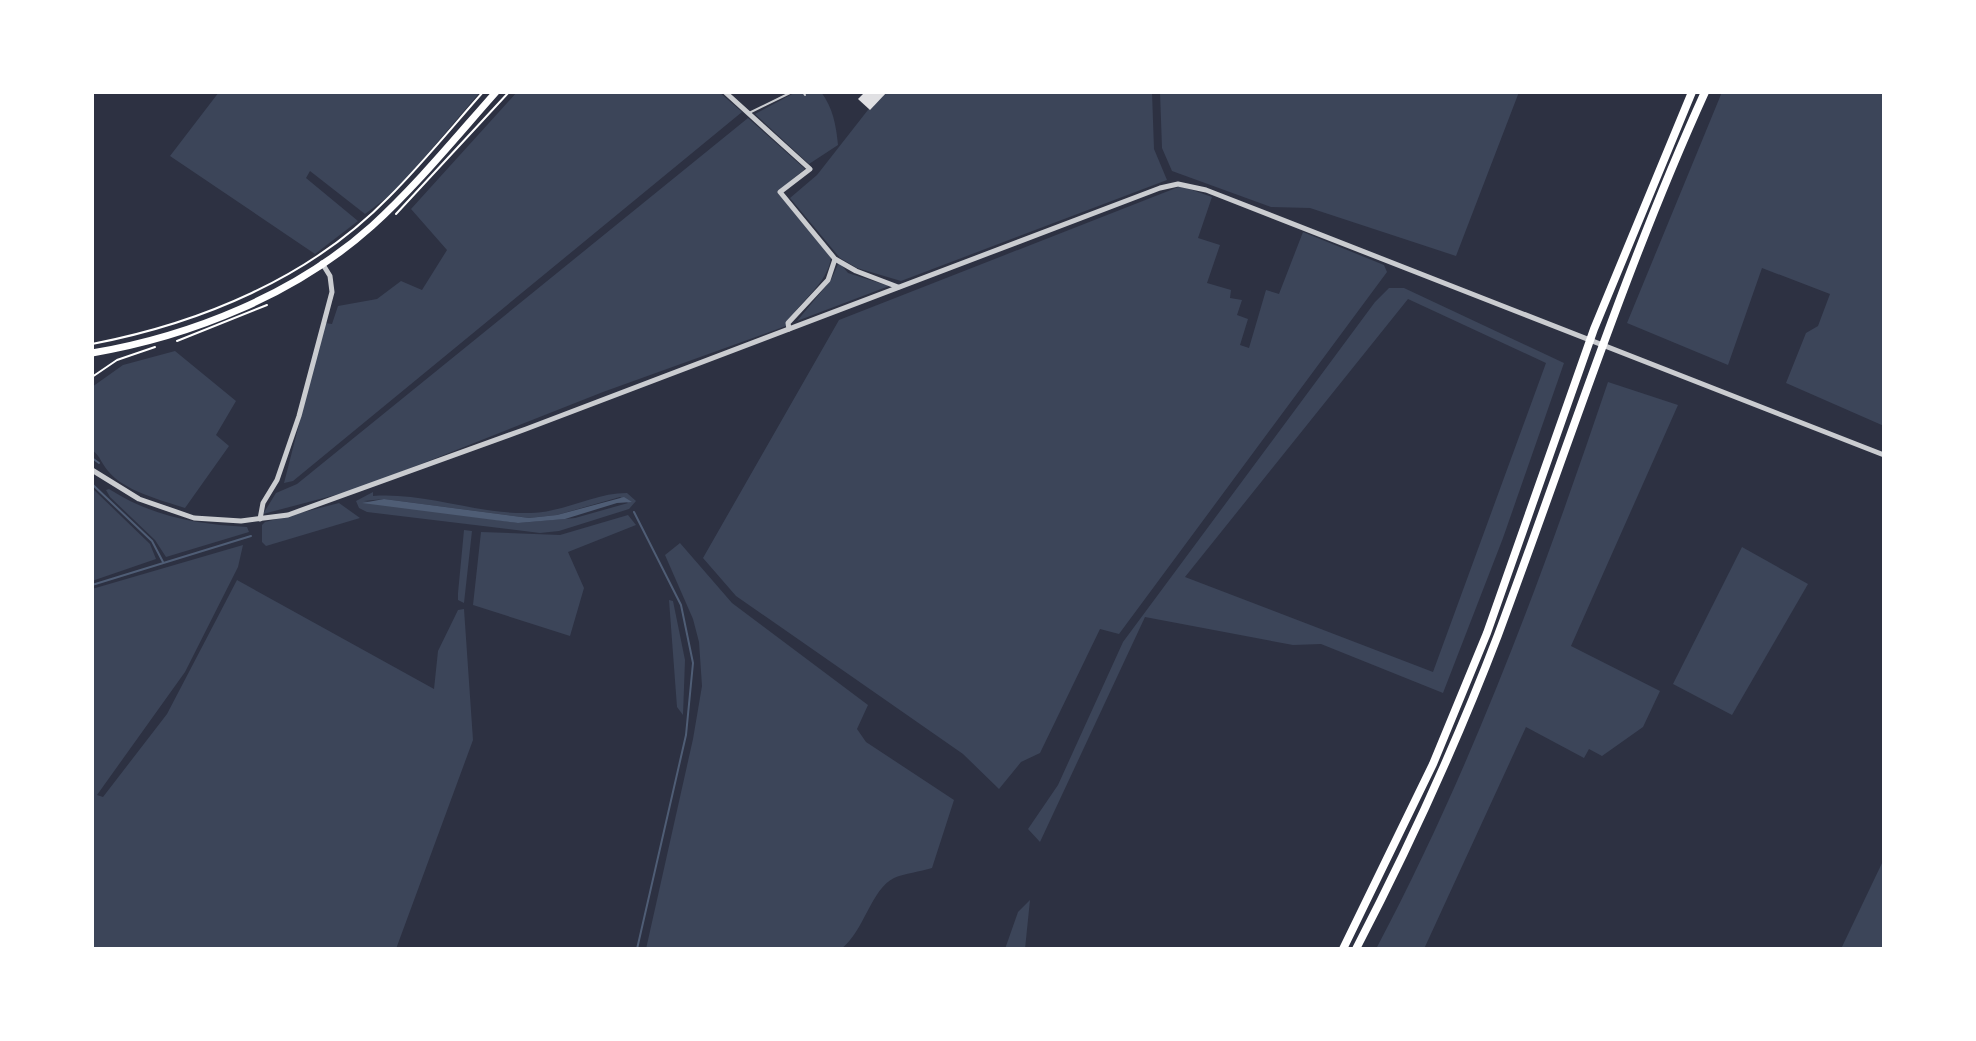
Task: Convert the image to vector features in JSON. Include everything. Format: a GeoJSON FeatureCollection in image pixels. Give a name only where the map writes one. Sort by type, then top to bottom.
{"type":"FeatureCollection","features":[{"type":"Feature","properties":{"kind":"highway"},"geometry":{"type":"LineString","coordinates":[[1343,949],[1433,764],[1487,633],[1594,329],[1692,92]]}},
{"type":"Feature","properties":{"kind":"highway"},"geometry":{"type":"LineString","coordinates":[[1356,949],[1444,767],[1497,637],[1606,333],[1705,92]]}},
{"type":"Feature","properties":{"kind":"main road"},"geometry":{"type":"LineString","coordinates":[[94,355],[209,321],[262,298],[322,263],[370,227],[496,92]]}},
{"type":"Feature","properties":{"kind":"street"},"geometry":{"type":"LineString","coordinates":[[725,92],[810,169],[780,192],[835,259],[856,271],[899,287]]}},
{"type":"Feature","properties":{"kind":"street"},"geometry":{"type":"LineString","coordinates":[[92,470],[123,491],[164,510],[212,520],[260,519],[319,506],[1160,188],[1178,184],[1206,190],[1884,455]]}},
{"type":"Feature","properties":{"kind":"street"},"geometry":{"type":"LineString","coordinates":[[789,329],[788,323],[828,280],[835,259]]}},
{"type":"Feature","properties":{"kind":"street"},"geometry":{"type":"LineString","coordinates":[[260,519],[263,503],[277,480],[299,416],[332,292],[330,276],[322,263]]}},
{"type":"Feature","properties":{"kind":"lane"},"geometry":{"type":"LineString","coordinates":[[748,113],[792,92]]}},
{"type":"Feature","properties":{"kind":"path"},"geometry":{"type":"LineString","coordinates":[[92,344],[206,313],[300,266],[388,199],[483,92]]}},
{"type":"Feature","properties":{"kind":"path"},"geometry":{"type":"LineString","coordinates":[[393,218],[509,92]]}},
{"type":"Feature","properties":{"kind":"path"},"geometry":{"type":"LineString","coordinates":[[177,341],[232,322],[272,303]]}},
{"type":"Feature","properties":{"kind":"path"},"geometry":{"type":"LineString","coordinates":[[92,377],[117,360],[164,345]]}},
{"type":"Feature","properties":{"kind":"shaded area"},"geometry":{"type":"Polygon","coordinates":[[[219,92],[480,92],[397,190],[365,214],[310,171],[306,178],[358,221],[315,254],[170,156],[219,92]]]}},
{"type":"Feature","properties":{"kind":"shaded area"},"geometry":{"type":"Polygon","coordinates":[[[517,92],[719,92],[742,112],[293,481],[284,483],[325,323],[332,324],[338,306],[377,299],[401,281],[422,290],[447,250],[411,209],[517,92]]]}},
{"type":"Feature","properties":{"kind":"shaded area"},"geometry":{"type":"Polygon","coordinates":[[[796,92],[821,92],[831,111],[836,131],[838,145],[809,164],[755,114],[796,92]]]}},
{"type":"Feature","properties":{"kind":"shaded area"},"geometry":{"type":"Polygon","coordinates":[[[882,92],[1152,92],[1154,149],[1167,180],[901,281],[857,268],[840,258],[790,198],[817,175],[882,92]]]}},
{"type":"Feature","properties":{"kind":"shaded area"},"geometry":{"type":"Polygon","coordinates":[[[1160,92],[1519,92],[1456,256],[1310,208],[1271,207],[1172,171],[1162,148],[1160,92]]]}},
{"type":"Feature","properties":{"kind":"shaded area"},"geometry":{"type":"Polygon","coordinates":[[[1722,92],[1884,92],[1884,426],[1786,383],[1806,333],[1818,326],[1830,294],[1762,268],[1728,365],[1627,323],[1722,92]]]}},
{"type":"Feature","properties":{"kind":"shaded area"},"geometry":{"type":"Polygon","coordinates":[[[748,118],[805,169],[777,192],[831,257],[819,285],[786,326],[603,392],[358,489],[263,514],[276,493],[297,484],[748,118]]]}},
{"type":"Feature","properties":{"kind":"shaded area"},"geometry":{"type":"Polygon","coordinates":[[[1181,186],[1212,197],[1198,238],[1220,245],[1207,283],[1231,290],[1230,298],[1242,300],[1237,315],[1248,319],[1240,345],[1249,348],[1266,290],[1279,294],[1303,232],[1384,265],[1387,272],[1119,634],[1100,629],[1040,753],[1021,762],[999,789],[963,754],[736,596],[703,558],[839,320],[1181,186]]]}},
{"type":"Feature","properties":{"kind":"shaded area"},"geometry":{"type":"Polygon","coordinates":[[[839,262],[848,273],[889,286],[797,321],[831,280],[839,262]]]}},
{"type":"Feature","properties":{"kind":"shaded area"},"geometry":{"type":"Polygon","coordinates":[[[1389,288],[1404,288],[1564,363],[1503,538],[1443,693],[1321,644],[1293,645],[1145,617],[1040,842],[1028,829],[1058,785],[1123,642],[1375,302],[1389,288]],[[1408,299],[1185,577],[1433,672],[1546,363],[1408,299]]]}},
{"type":"Feature","properties":{"kind":"shaded area"},"geometry":{"type":"Polygon","coordinates":[[[175,351],[236,401],[216,435],[229,446],[185,508],[123,484],[92,450],[92,387],[123,365],[175,351]]]}},
{"type":"Feature","properties":{"kind":"shaded area"},"geometry":{"type":"Polygon","coordinates":[[[1608,382],[1678,405],[1571,646],[1660,691],[1643,727],[1602,756],[1589,749],[1584,758],[1526,727],[1424,949],[1376,949],[1444,811],[1504,670],[1608,382]]]}},
{"type":"Feature","properties":{"kind":"shaded area"},"geometry":{"type":"Polygon","coordinates":[[[92,488],[150,544],[156,559],[92,581],[92,488]]]}},
{"type":"Feature","properties":{"kind":"shaded area"},"geometry":{"type":"Polygon","coordinates":[[[106,490],[159,513],[210,524],[247,527],[249,532],[166,557],[155,540],[110,497],[106,490]]]}},
{"type":"Feature","properties":{"kind":"shaded area"},"geometry":{"type":"Polygon","coordinates":[[[373,492],[373,496],[412,497],[492,511],[531,513],[615,494],[627,493],[636,501],[629,509],[559,531],[540,533],[367,512],[359,508],[356,501],[373,492]],[[620,497],[557,515],[529,518],[384,499],[364,501],[518,523],[575,518],[628,503],[620,497]]]}},
{"type":"Feature","properties":{"kind":"shaded area"},"geometry":{"type":"Polygon","coordinates":[[[624,497],[632,502],[617,503],[565,519],[518,523],[362,503],[384,499],[529,518],[557,515],[624,497]]]}},
{"type":"Feature","properties":{"kind":"shaded area"},"geometry":{"type":"Polygon","coordinates":[[[339,503],[360,518],[266,546],[262,542],[262,525],[265,522],[339,503]]]}},
{"type":"Feature","properties":{"kind":"shaded area"},"geometry":{"type":"Polygon","coordinates":[[[628,515],[636,525],[568,552],[584,588],[570,636],[473,605],[481,532],[560,535],[628,515]]]}},
{"type":"Feature","properties":{"kind":"shaded area"},"geometry":{"type":"Polygon","coordinates":[[[464,530],[472,531],[464,603],[458,600],[458,593],[464,530]]]}},
{"type":"Feature","properties":{"kind":"shaded area"},"geometry":{"type":"Polygon","coordinates":[[[680,543],[732,603],[868,705],[857,729],[866,742],[954,800],[932,868],[898,876],[886,884],[856,932],[841,949],[646,949],[702,686],[699,642],[693,619],[665,555],[680,543]]]}},
{"type":"Feature","properties":{"kind":"shaded area"},"geometry":{"type":"Polygon","coordinates":[[[243,545],[238,567],[185,672],[97,795],[103,797],[167,714],[237,580],[434,689],[438,651],[458,610],[464,609],[473,740],[396,949],[92,949],[92,589],[243,545]]]}},
{"type":"Feature","properties":{"kind":"shaded area"},"geometry":{"type":"Polygon","coordinates":[[[1742,547],[1808,584],[1732,715],[1673,684],[1742,547]]]}},
{"type":"Feature","properties":{"kind":"shaded area"},"geometry":{"type":"Polygon","coordinates":[[[669,600],[673,601],[685,660],[683,715],[677,707],[669,600]]]}},
{"type":"Feature","properties":{"kind":"shaded area"},"geometry":{"type":"Polygon","coordinates":[[[1883,861],[1884,949],[1841,949],[1883,861]]]}},
{"type":"Feature","properties":{"kind":"shaded area"},"geometry":{"type":"Polygon","coordinates":[[[1030,900],[1025,949],[1005,949],[1018,912],[1030,900]]]}},
{"type":"Feature","properties":{"kind":"building"},"geometry":{"type":"Polygon","coordinates":[[[865,92],[887,92],[870,110],[858,99],[865,92]]]}},
{"type":"Feature","properties":{"kind":"waterway"},"geometry":{"type":"LineString","coordinates":[[92,458],[99,463]]}},
{"type":"Feature","properties":{"kind":"waterway"},"geometry":{"type":"LineString","coordinates":[[92,484],[152,541],[163,562]]}},
{"type":"Feature","properties":{"kind":"waterway"},"geometry":{"type":"LineString","coordinates":[[634,512],[681,605],[693,663],[686,735],[637,949]]}},
{"type":"Feature","properties":{"kind":"waterway"},"geometry":{"type":"LineString","coordinates":[[92,585],[251,536]]}}]}
